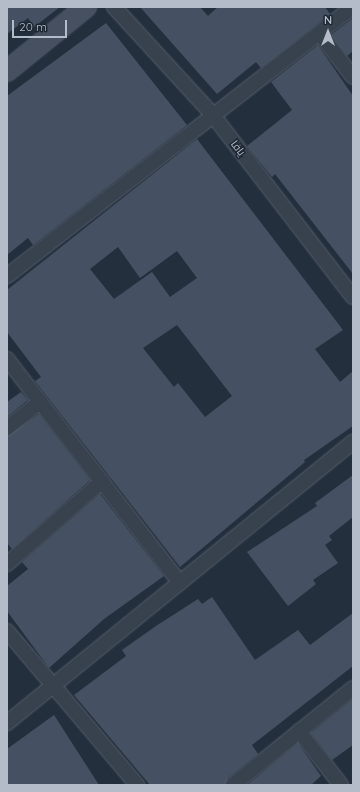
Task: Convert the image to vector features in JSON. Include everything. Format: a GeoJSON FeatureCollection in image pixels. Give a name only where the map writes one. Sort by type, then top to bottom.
{"type":"FeatureCollection","features":[{"type":"Feature","properties":{"kind":"main road"},"geometry":{"type":"LineString","coordinates":[[7,71],[86,7]]}},
{"type":"Feature","properties":{"kind":"street","name":"يافا"},"geometry":{"type":"LineString","coordinates":[[114,7],[212,114],[353,297]]}},
{"type":"Feature","properties":{"kind":"street"},"geometry":{"type":"LineString","coordinates":[[7,276],[212,114],[320,34],[353,7]]}},
{"type":"Feature","properties":{"kind":"street"},"geometry":{"type":"LineString","coordinates":[[320,34],[353,77]]}},
{"type":"Feature","properties":{"kind":"street"},"geometry":{"type":"LineString","coordinates":[[7,359],[180,583]]}},
{"type":"Feature","properties":{"kind":"street"},"geometry":{"type":"LineString","coordinates":[[7,428],[40,402]]}},
{"type":"Feature","properties":{"kind":"street"},"geometry":{"type":"LineString","coordinates":[[7,723],[353,442]]}},
{"type":"Feature","properties":{"kind":"street"},"geometry":{"type":"LineString","coordinates":[[7,564],[102,481]]}},
{"type":"Feature","properties":{"kind":"street"},"geometry":{"type":"LineString","coordinates":[[7,631],[137,785]]}},
{"type":"Feature","properties":{"kind":"street"},"geometry":{"type":"LineString","coordinates":[[233,785],[353,688]]}},
{"type":"Feature","properties":{"kind":"street"},"geometry":{"type":"LineString","coordinates":[[300,731],[341,785]]}},
{"type":"Feature","properties":{"kind":"building"},"geometry":{"type":"Polygon","coordinates":[[[7,7],[60,7],[34,27],[28,18],[7,34],[7,7]]]}},
{"type":"Feature","properties":{"kind":"building"},"geometry":{"type":"Polygon","coordinates":[[[140,7],[200,7],[208,16],[218,7],[325,7],[330,14],[261,68],[256,62],[217,94],[140,7]]]}},
{"type":"Feature","properties":{"kind":"building"},"geometry":{"type":"Polygon","coordinates":[[[353,18],[353,51],[347,56],[331,35],[353,18]]]}},
{"type":"Feature","properties":{"kind":"building"},"geometry":{"type":"Polygon","coordinates":[[[106,23],[187,125],[33,245],[28,238],[7,255],[7,96],[106,23]]]}},
{"type":"Feature","properties":{"kind":"building"},"geometry":{"type":"Polygon","coordinates":[[[318,45],[353,96],[353,274],[275,174],[272,177],[247,146],[292,110],[271,82],[318,45]]]}},
{"type":"Feature","properties":{"kind":"building"},"geometry":{"type":"Polygon","coordinates":[[[197,139],[343,330],[315,349],[340,382],[353,371],[353,426],[304,460],[305,462],[180,567],[35,381],[41,377],[7,332],[7,290],[197,139]],[[118,247],[90,269],[114,299],[152,272],[170,297],[197,278],[177,251],[140,278],[118,247]],[[177,325],[143,348],[174,387],[178,383],[205,417],[232,396],[177,325]]]}},
{"type":"Feature","properties":{"kind":"building"},"geometry":{"type":"Polygon","coordinates":[[[21,392],[28,400],[7,417],[7,402],[21,392]]]}},
{"type":"Feature","properties":{"kind":"building"},"geometry":{"type":"Polygon","coordinates":[[[39,414],[90,480],[12,549],[7,543],[7,436],[39,414]]]}},
{"type":"Feature","properties":{"kind":"building"},"geometry":{"type":"Polygon","coordinates":[[[353,475],[353,517],[329,536],[332,540],[325,545],[338,563],[313,580],[316,584],[288,606],[247,552],[317,506],[315,503],[353,475]]]}},
{"type":"Feature","properties":{"kind":"building"},"geometry":{"type":"Polygon","coordinates":[[[100,494],[164,576],[104,619],[49,668],[7,611],[7,586],[28,569],[22,562],[100,494]]]}},
{"type":"Feature","properties":{"kind":"building"},"geometry":{"type":"Polygon","coordinates":[[[212,597],[255,660],[298,630],[310,645],[353,613],[353,666],[252,745],[258,754],[228,778],[225,785],[150,785],[74,695],[126,656],[122,650],[198,599],[202,604],[212,597]]]}},
{"type":"Feature","properties":{"kind":"building"},"geometry":{"type":"Polygon","coordinates":[[[353,699],[353,745],[332,760],[311,733],[353,699]]]}},
{"type":"Feature","properties":{"kind":"building"},"geometry":{"type":"Polygon","coordinates":[[[54,715],[99,785],[7,785],[7,749],[54,715]]]}},
{"type":"Feature","properties":{"kind":"building"},"geometry":{"type":"Polygon","coordinates":[[[298,743],[321,776],[311,785],[247,785],[298,743]]]}}]}
